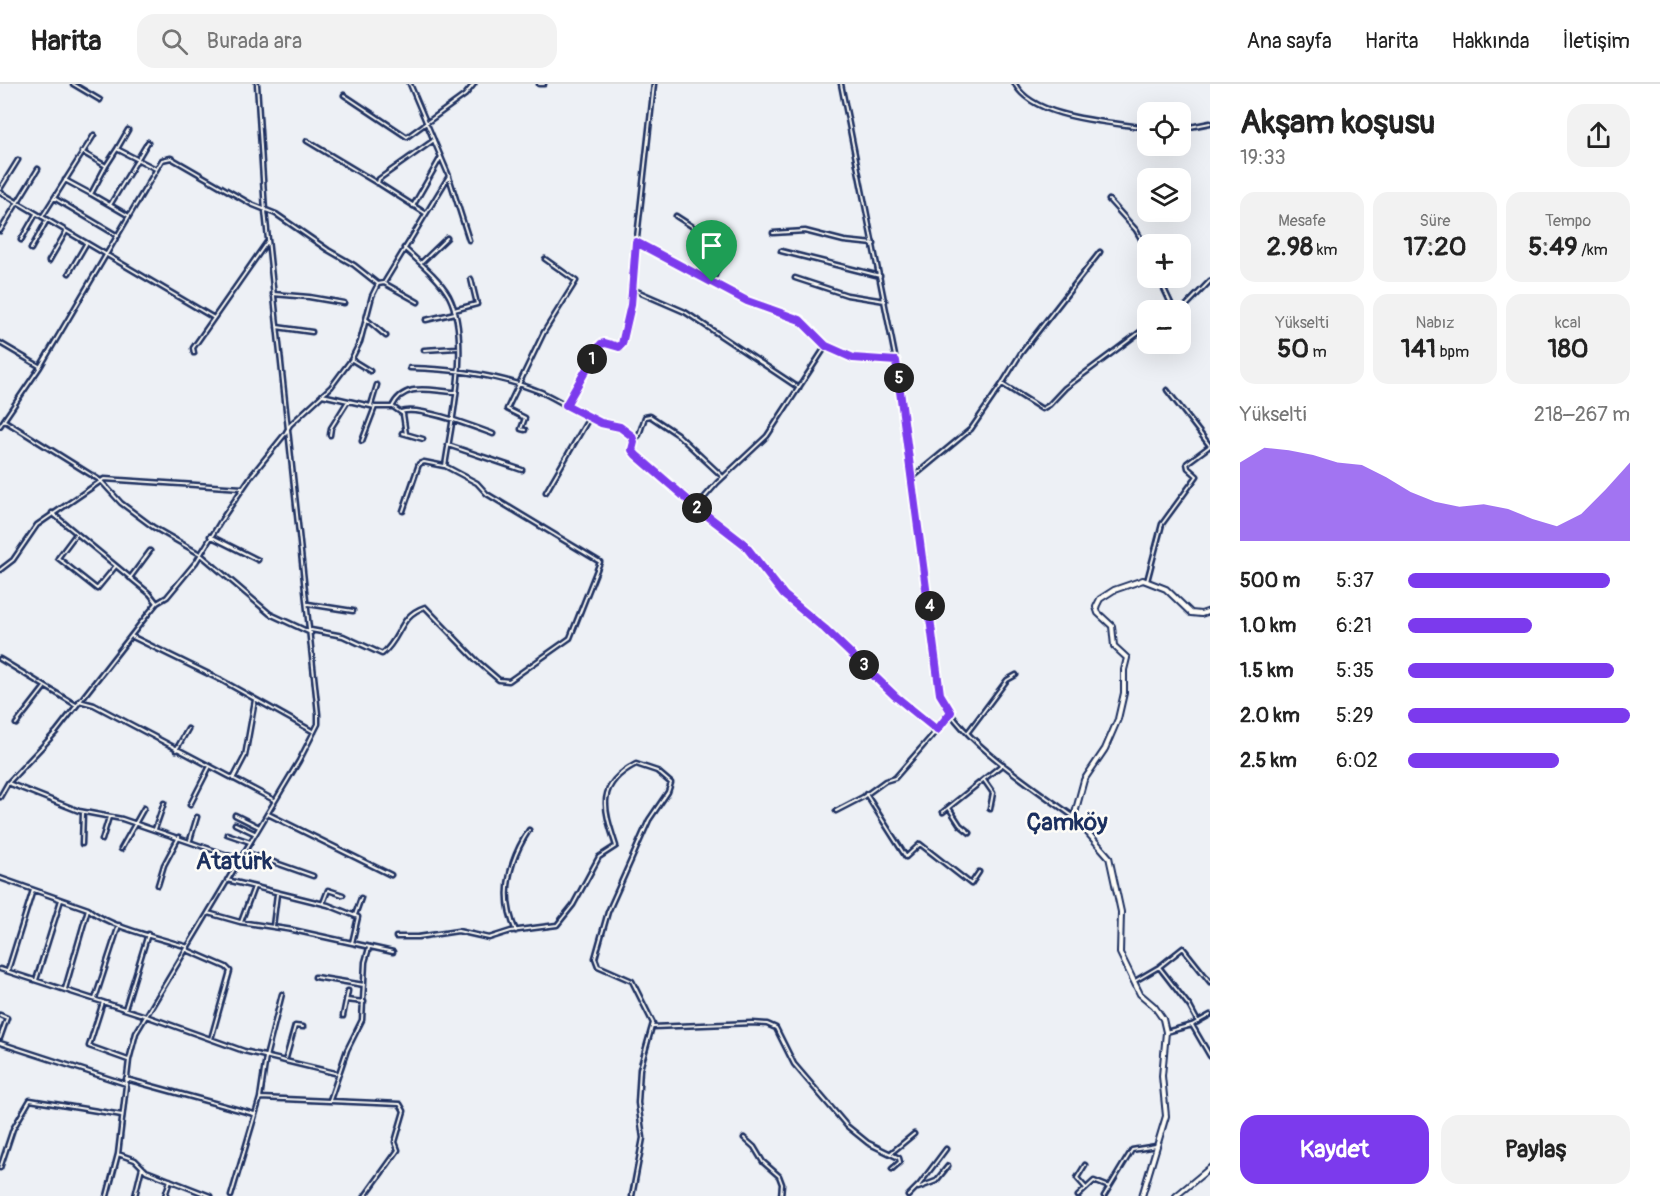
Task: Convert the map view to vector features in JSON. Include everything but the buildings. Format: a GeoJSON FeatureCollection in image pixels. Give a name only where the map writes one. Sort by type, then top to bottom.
{"type":"FeatureCollection","features":[{"type":"Feature","properties":{"kind":"street"},"geometry":{"type":"LineString","coordinates":[[73,84],[100,100]]}},
{"type":"Feature","properties":{"kind":"street"},"geometry":{"type":"LineString","coordinates":[[107,1196],[118,1154],[126,1079],[136,1033],[268,814],[318,724],[311,631],[265,211],[257,84]]}},
{"type":"Feature","properties":{"kind":"street"},"geometry":{"type":"LineString","coordinates":[[410,84],[449,176],[470,240]]}},
{"type":"Feature","properties":{"kind":"street"},"geometry":{"type":"LineString","coordinates":[[344,95],[405,137],[465,95],[474,84]]}},
{"type":"Feature","properties":{"kind":"street"},"geometry":{"type":"LineString","coordinates":[[538,84],[544,84]]}},
{"type":"Feature","properties":{"kind":"street"},"geometry":{"type":"LineString","coordinates":[[566,405],[601,344],[621,346],[629,317],[654,84]]}},
{"type":"Feature","properties":{"kind":"street"},"geometry":{"type":"LineString","coordinates":[[841,84],[896,361],[940,694],[951,712],[968,732],[1003,764],[1074,817],[1108,857],[1120,912],[1120,953],[1140,994],[1164,1019],[1166,1032],[1162,1068],[1166,1116],[1142,1196]]}},
{"type":"Feature","properties":{"kind":"street"},"geometry":{"type":"LineString","coordinates":[[1016,84],[1021,94],[1060,114],[1137,126]]}},
{"type":"Feature","properties":{"kind":"street"},"geometry":{"type":"LineString","coordinates":[[1191,127],[1210,123]]}},
{"type":"Feature","properties":{"kind":"street"},"geometry":{"type":"LineString","coordinates":[[91,194],[128,130]]}},
{"type":"Feature","properties":{"kind":"street"},"geometry":{"type":"LineString","coordinates":[[42,217],[94,135]]}},
{"type":"Feature","properties":{"kind":"street"},"geometry":{"type":"LineString","coordinates":[[378,183],[379,179],[434,140]]}},
{"type":"Feature","properties":{"kind":"street"},"geometry":{"type":"LineString","coordinates":[[307,141],[425,213]]}},
{"type":"Feature","properties":{"kind":"street"},"geometry":{"type":"LineString","coordinates":[[110,205],[148,142]]}},
{"type":"Feature","properties":{"kind":"street"},"geometry":{"type":"LineString","coordinates":[[117,149],[156,170]]}},
{"type":"Feature","properties":{"kind":"street"},"geometry":{"type":"LineString","coordinates":[[82,152],[106,166]]}},
{"type":"Feature","properties":{"kind":"street"},"geometry":{"type":"LineString","coordinates":[[413,206],[441,157]]}},
{"type":"Feature","properties":{"kind":"street"},"geometry":{"type":"LineString","coordinates":[[0,426],[40,367],[162,160],[171,158],[265,211],[282,218],[354,265],[378,284],[384,283],[418,302]]}},
{"type":"Feature","properties":{"kind":"street"},"geometry":{"type":"LineString","coordinates":[[18,160],[0,190],[106,256],[214,318]]}},
{"type":"Feature","properties":{"kind":"street"},"geometry":{"type":"LineString","coordinates":[[0,231],[38,169]]}},
{"type":"Feature","properties":{"kind":"street"},"geometry":{"type":"LineString","coordinates":[[384,283],[449,176]]}},
{"type":"Feature","properties":{"kind":"street"},"geometry":{"type":"LineString","coordinates":[[65,180],[129,216]]}},
{"type":"Feature","properties":{"kind":"street"},"geometry":{"type":"LineString","coordinates":[[54,198],[118,236]]}},
{"type":"Feature","properties":{"kind":"street"},"geometry":{"type":"LineString","coordinates":[[1109,200],[1138,234]]}},
{"type":"Feature","properties":{"kind":"street"},"geometry":{"type":"LineString","coordinates":[[21,240],[36,214]]}},
{"type":"Feature","properties":{"kind":"street"},"geometry":{"type":"LineString","coordinates":[[676,216],[724,247],[725,252],[712,282]]}},
{"type":"Feature","properties":{"kind":"street"},"geometry":{"type":"LineString","coordinates":[[31,249],[47,220]]}},
{"type":"Feature","properties":{"kind":"street"},"geometry":{"type":"LineString","coordinates":[[773,232],[805,231],[844,241],[874,244]]}},
{"type":"Feature","properties":{"kind":"street"},"geometry":{"type":"LineString","coordinates":[[50,261],[66,232]]}},
{"type":"Feature","properties":{"kind":"street"},"geometry":{"type":"LineString","coordinates":[[420,263],[447,238]]}},
{"type":"Feature","properties":{"kind":"street"},"geometry":{"type":"LineString","coordinates":[[194,353],[193,348],[268,241]]}},
{"type":"Feature","properties":{"kind":"street"},"geometry":{"type":"LineString","coordinates":[[636,242],[747,301],[800,320],[826,346],[853,358],[896,361]]}},
{"type":"Feature","properties":{"kind":"street"},"geometry":{"type":"LineString","coordinates":[[69,273],[86,244]]}},
{"type":"Feature","properties":{"kind":"street"},"geometry":{"type":"LineString","coordinates":[[404,248],[448,295],[457,320],[459,370],[445,466]]}},
{"type":"Feature","properties":{"kind":"street"},"geometry":{"type":"LineString","coordinates":[[781,251],[880,276]]}},
{"type":"Feature","properties":{"kind":"street"},"geometry":{"type":"LineString","coordinates":[[913,477],[970,429],[1021,353],[1100,252]]}},
{"type":"Feature","properties":{"kind":"street"},"geometry":{"type":"LineString","coordinates":[[525,430],[521,429],[525,418],[507,409],[544,332],[576,280],[545,259]]}},
{"type":"Feature","properties":{"kind":"street"},"geometry":{"type":"LineString","coordinates":[[795,278],[847,295],[885,300]]}},
{"type":"Feature","properties":{"kind":"street"},"geometry":{"type":"LineString","coordinates":[[426,320],[477,304],[471,279]]}},
{"type":"Feature","properties":{"kind":"street"},"geometry":{"type":"LineString","coordinates":[[1191,300],[1210,280]]}},
{"type":"Feature","properties":{"kind":"street"},"geometry":{"type":"LineString","coordinates":[[0,797],[8,783],[56,732],[157,603],[167,597],[288,428],[322,395],[351,360],[360,342],[378,284]]}},
{"type":"Feature","properties":{"kind":"street"},"geometry":{"type":"LineString","coordinates":[[632,289],[685,312],[799,388]]}},
{"type":"Feature","properties":{"kind":"street"},"geometry":{"type":"LineString","coordinates":[[273,294],[344,303]]}},
{"type":"Feature","properties":{"kind":"street"},"geometry":{"type":"LineString","coordinates":[[366,318],[386,336]]}},
{"type":"Feature","properties":{"kind":"street"},"geometry":{"type":"LineString","coordinates":[[277,327],[312,332]]}},
{"type":"Feature","properties":{"kind":"street"},"geometry":{"type":"LineString","coordinates":[[1002,384],[1042,409],[1065,388],[1137,334]]}},
{"type":"Feature","properties":{"kind":"street"},"geometry":{"type":"LineString","coordinates":[[0,343],[40,367]]}},
{"type":"Feature","properties":{"kind":"street"},"geometry":{"type":"LineString","coordinates":[[696,507],[723,477],[762,442],[826,346]]}},
{"type":"Feature","properties":{"kind":"street"},"geometry":{"type":"LineString","coordinates":[[424,350],[458,348]]}},
{"type":"Feature","properties":{"kind":"street"},"geometry":{"type":"LineString","coordinates":[[351,360],[370,371]]}},
{"type":"Feature","properties":{"kind":"street"},"geometry":{"type":"LineString","coordinates":[[410,368],[459,370],[542,392],[589,418],[620,427],[634,440]]}},
{"type":"Feature","properties":{"kind":"street"},"geometry":{"type":"LineString","coordinates":[[362,441],[373,407],[377,385]]}},
{"type":"Feature","properties":{"kind":"street"},"geometry":{"type":"LineString","coordinates":[[392,407],[396,397],[408,390],[456,392]]}},
{"type":"Feature","properties":{"kind":"street"},"geometry":{"type":"LineString","coordinates":[[1147,582],[1162,524],[1197,476],[1188,468],[1187,463],[1210,446],[1167,390]]}},
{"type":"Feature","properties":{"kind":"street"},"geometry":{"type":"LineString","coordinates":[[322,395],[373,407],[392,407],[401,412],[411,410],[452,419],[493,434]]}},
{"type":"Feature","properties":{"kind":"street"},"geometry":{"type":"LineString","coordinates":[[330,435],[331,428],[348,401]]}},
{"type":"Feature","properties":{"kind":"street"},"geometry":{"type":"LineString","coordinates":[[401,412],[404,434],[423,439]]}},
{"type":"Feature","properties":{"kind":"street"},"geometry":{"type":"LineString","coordinates":[[723,477],[677,434],[650,416],[645,417],[639,435],[634,440],[632,450],[636,455],[696,507],[744,544],[784,595],[825,629],[895,696],[937,730]]}},
{"type":"Feature","properties":{"kind":"street"},"geometry":{"type":"LineString","coordinates":[[546,492],[589,418]]}},
{"type":"Feature","properties":{"kind":"street"},"geometry":{"type":"LineString","coordinates":[[4,420],[101,481],[115,498],[145,521],[222,570],[270,614],[311,631],[342,636],[382,654],[413,611],[425,607],[492,674],[499,680],[509,681],[570,638],[600,562],[487,494],[477,483],[445,466],[424,462],[419,464],[403,511]]}},
{"type":"Feature","properties":{"kind":"street"},"geometry":{"type":"LineString","coordinates":[[448,445],[522,470]]}},
{"type":"Feature","properties":{"kind":"street"},"geometry":{"type":"LineString","coordinates":[[0,570],[13,560],[37,525],[101,481],[118,478],[243,488]]}},
{"type":"Feature","properties":{"kind":"street"},"geometry":{"type":"LineString","coordinates":[[52,513],[150,594],[157,603]]}},
{"type":"Feature","properties":{"kind":"street"},"geometry":{"type":"LineString","coordinates":[[75,534],[58,558],[97,589],[115,567]]}},
{"type":"Feature","properties":{"kind":"street"},"geometry":{"type":"LineString","coordinates":[[210,536],[258,560]]}},
{"type":"Feature","properties":{"kind":"street"},"geometry":{"type":"LineString","coordinates":[[129,578],[150,551]]}},
{"type":"Feature","properties":{"kind":"street"},"geometry":{"type":"LineString","coordinates":[[1074,817],[1084,780],[1106,749],[1124,693],[1124,670],[1127,658],[1114,646],[1112,626],[1098,614],[1097,603],[1114,590],[1143,580],[1166,589],[1191,613],[1201,614],[1210,611]]}},
{"type":"Feature","properties":{"kind":"street"},"geometry":{"type":"LineString","coordinates":[[308,604],[353,611]]}},
{"type":"Feature","properties":{"kind":"street"},"geometry":{"type":"LineString","coordinates":[[131,636],[161,649],[314,732]]}},
{"type":"Feature","properties":{"kind":"street"},"geometry":{"type":"LineString","coordinates":[[0,659],[44,688],[76,705]]}},
{"type":"Feature","properties":{"kind":"street"},"geometry":{"type":"LineString","coordinates":[[968,732],[1007,680],[1016,675]]}},
{"type":"Feature","properties":{"kind":"street"},"geometry":{"type":"LineString","coordinates":[[16,724],[44,688]]}},
{"type":"Feature","properties":{"kind":"street"},"geometry":{"type":"LineString","coordinates":[[233,779],[245,756],[255,699]]}},
{"type":"Feature","properties":{"kind":"street"},"geometry":{"type":"LineString","coordinates":[[79,701],[94,705],[275,801]]}},
{"type":"Feature","properties":{"kind":"street"},"geometry":{"type":"LineString","coordinates":[[836,811],[885,781],[896,778],[951,712]]}},
{"type":"Feature","properties":{"kind":"street"},"geometry":{"type":"LineString","coordinates":[[176,750],[188,729]]}},
{"type":"Feature","properties":{"kind":"street"},"geometry":{"type":"LineString","coordinates":[[396,937],[418,937],[458,931],[489,938],[556,925],[573,905],[599,857],[616,846],[608,822],[606,791],[611,784],[624,770],[636,764],[657,771],[671,783],[668,792],[649,820],[608,912],[595,958],[598,966],[632,981],[649,1012],[653,1027],[640,1069],[638,1103],[643,1138],[632,1196]]}},
{"type":"Feature","properties":{"kind":"street"},"geometry":{"type":"LineString","coordinates":[[943,812],[1003,764]]}},
{"type":"Feature","properties":{"kind":"street"},"geometry":{"type":"LineString","coordinates":[[190,805],[209,767]]}},
{"type":"Feature","properties":{"kind":"street"},"geometry":{"type":"LineString","coordinates":[[983,780],[993,791],[990,810]]}},
{"type":"Feature","properties":{"kind":"street"},"geometry":{"type":"LineString","coordinates":[[8,783],[82,812],[155,829],[239,859]]}},
{"type":"Feature","properties":{"kind":"street"},"geometry":{"type":"LineString","coordinates":[[866,794],[906,857],[920,844],[971,884],[979,872]]}},
{"type":"Feature","properties":{"kind":"street"},"geometry":{"type":"LineString","coordinates":[[155,829],[164,803]]}},
{"type":"Feature","properties":{"kind":"street"},"geometry":{"type":"LineString","coordinates":[[949,807],[960,825],[970,833]]}},
{"type":"Feature","properties":{"kind":"street"},"geometry":{"type":"LineString","coordinates":[[121,849],[144,808]]}},
{"type":"Feature","properties":{"kind":"street"},"geometry":{"type":"LineString","coordinates":[[82,812],[82,844]]}},
{"type":"Feature","properties":{"kind":"street"},"geometry":{"type":"LineString","coordinates":[[268,814],[391,875]]}},
{"type":"Feature","properties":{"kind":"street"},"geometry":{"type":"LineString","coordinates":[[235,815],[259,827]]}},
{"type":"Feature","properties":{"kind":"street"},"geometry":{"type":"LineString","coordinates":[[102,840],[109,817]]}},
{"type":"Feature","properties":{"kind":"street"},"geometry":{"type":"LineString","coordinates":[[189,841],[198,817]]}},
{"type":"Feature","properties":{"kind":"street"},"geometry":{"type":"LineString","coordinates":[[235,824],[255,834]]}},
{"type":"Feature","properties":{"kind":"street"},"geometry":{"type":"LineString","coordinates":[[516,931],[508,914],[509,882],[514,856],[529,830]]}},
{"type":"Feature","properties":{"kind":"street"},"geometry":{"type":"LineString","coordinates":[[227,834],[250,842]]}},
{"type":"Feature","properties":{"kind":"street"},"geometry":{"type":"LineString","coordinates":[[158,885],[164,865],[179,837]]}},
{"type":"Feature","properties":{"kind":"street"},"geometry":{"type":"LineString","coordinates":[[244,852],[313,876]]}},
{"type":"Feature","properties":{"kind":"street"},"geometry":{"type":"LineString","coordinates":[[0,878],[88,909],[119,925],[188,949],[226,967],[230,971],[211,1039]]}},
{"type":"Feature","properties":{"kind":"street"},"geometry":{"type":"LineString","coordinates":[[227,880],[323,904],[358,917],[352,943]]}},
{"type":"Feature","properties":{"kind":"street"},"geometry":{"type":"LineString","coordinates":[[240,922],[254,887]]}},
{"type":"Feature","properties":{"kind":"street"},"geometry":{"type":"LineString","coordinates":[[7,971],[33,890]]}},
{"type":"Feature","properties":{"kind":"street"},"geometry":{"type":"LineString","coordinates":[[323,904],[328,890],[344,896]]}},
{"type":"Feature","properties":{"kind":"street"},"geometry":{"type":"LineString","coordinates":[[272,927],[277,894]]}},
{"type":"Feature","properties":{"kind":"street"},"geometry":{"type":"LineString","coordinates":[[354,916],[361,898]]}},
{"type":"Feature","properties":{"kind":"street"},"geometry":{"type":"LineString","coordinates":[[36,980],[61,900]]}},
{"type":"Feature","properties":{"kind":"street"},"geometry":{"type":"LineString","coordinates":[[65,990],[88,909]]}},
{"type":"Feature","properties":{"kind":"street"},"geometry":{"type":"LineString","coordinates":[[208,913],[240,922],[393,952]]}},
{"type":"Feature","properties":{"kind":"street"},"geometry":{"type":"LineString","coordinates":[[95,999],[119,925]]}},
{"type":"Feature","properties":{"kind":"street"},"geometry":{"type":"LineString","coordinates":[[124,1009],[148,934]]}},
{"type":"Feature","properties":{"kind":"street"},"geometry":{"type":"LineString","coordinates":[[330,1100],[362,1020],[365,962],[369,947]]}},
{"type":"Feature","properties":{"kind":"street"},"geometry":{"type":"LineString","coordinates":[[1134,981],[1159,967],[1183,948],[1210,982]]}},
{"type":"Feature","properties":{"kind":"street"},"geometry":{"type":"LineString","coordinates":[[1159,967],[1190,1007],[1198,1022]]}},
{"type":"Feature","properties":{"kind":"street"},"geometry":{"type":"LineString","coordinates":[[0,969],[266,1057],[339,1074]]}},
{"type":"Feature","properties":{"kind":"street"},"geometry":{"type":"LineString","coordinates":[[315,977],[364,985]]}},
{"type":"Feature","properties":{"kind":"street"},"geometry":{"type":"LineString","coordinates":[[343,1016],[348,992]]}},
{"type":"Feature","properties":{"kind":"street"},"geometry":{"type":"LineString","coordinates":[[231,1196],[260,1098],[266,1057],[282,994]]}},
{"type":"Feature","properties":{"kind":"street"},"geometry":{"type":"LineString","coordinates":[[346,1000],[364,1002]]}},
{"type":"Feature","properties":{"kind":"street"},"geometry":{"type":"LineString","coordinates":[[103,1002],[89,1046],[129,1060]]}},
{"type":"Feature","properties":{"kind":"street"},"geometry":{"type":"LineString","coordinates":[[0,1015],[7,1018],[0,1038]]}},
{"type":"Feature","properties":{"kind":"street"},"geometry":{"type":"LineString","coordinates":[[1166,1032],[1192,1025],[1210,1015]]}},
{"type":"Feature","properties":{"kind":"street"},"geometry":{"type":"LineString","coordinates":[[653,1027],[743,1023],[774,1026],[779,1030],[787,1051],[798,1069],[848,1126],[868,1143],[900,1160],[892,1169]]}},
{"type":"Feature","properties":{"kind":"street"},"geometry":{"type":"LineString","coordinates":[[1192,1025],[1207,1055],[1210,1056]]}},
{"type":"Feature","properties":{"kind":"street"},"geometry":{"type":"LineString","coordinates":[[285,1060],[295,1026],[303,1027]]}},
{"type":"Feature","properties":{"kind":"street"},"geometry":{"type":"LineString","coordinates":[[0,1043],[126,1084]]}},
{"type":"Feature","properties":{"kind":"street"},"geometry":{"type":"LineString","coordinates":[[126,1079],[255,1114]]}},
{"type":"Feature","properties":{"kind":"street"},"geometry":{"type":"LineString","coordinates":[[260,1098],[400,1104],[404,1111],[395,1142],[398,1150],[365,1196]]}},
{"type":"Feature","properties":{"kind":"street"},"geometry":{"type":"LineString","coordinates":[[0,1168],[13,1129],[30,1100],[123,1115]]}},
{"type":"Feature","properties":{"kind":"street"},"geometry":{"type":"LineString","coordinates":[[891,1154],[914,1134]]}},
{"type":"Feature","properties":{"kind":"street"},"geometry":{"type":"LineString","coordinates":[[744,1138],[754,1147],[763,1162],[779,1176],[782,1184],[781,1196]]}},
{"type":"Feature","properties":{"kind":"street"},"geometry":{"type":"LineString","coordinates":[[1104,1196],[1132,1150],[1158,1146]]}},
{"type":"Feature","properties":{"kind":"street"},"geometry":{"type":"LineString","coordinates":[[908,1196],[917,1188],[946,1149]]}},
{"type":"Feature","properties":{"kind":"street"},"geometry":{"type":"LineString","coordinates":[[118,1154],[135,1160],[142,1167],[170,1180],[210,1196]]}},
{"type":"Feature","properties":{"kind":"street"},"geometry":{"type":"LineString","coordinates":[[1085,1165],[1077,1179],[1085,1188]]}},
{"type":"Feature","properties":{"kind":"street"},"geometry":{"type":"LineString","coordinates":[[917,1188],[936,1181],[948,1166]]}},
{"type":"Feature","properties":{"kind":"street"},"geometry":{"type":"LineString","coordinates":[[135,1196],[142,1167]]}},
{"type":"Feature","properties":{"kind":"street"},"geometry":{"type":"LineString","coordinates":[[1176,1196],[1210,1168]]}},
{"type":"Feature","properties":{"kind":"street"},"geometry":{"type":"LineString","coordinates":[[165,1196],[170,1180]]}},
{"type":"Feature","properties":{"kind":"street"},"geometry":{"type":"LineString","coordinates":[[1078,1196],[1096,1181],[1109,1187]]}},
{"type":"Feature","properties":{"kind":"street"},"geometry":{"type":"LineString","coordinates":[[198,1196],[200,1192]]}},
{"type":"Feature","properties":{"kind":"district","name":"Çamköy"},"geometry":{"type":"Point","coordinates":[1067,822]}},
{"type":"Feature","properties":{"kind":"district","name":"Atatürk"},"geometry":{"type":"Point","coordinates":[234,861]}},
{"type":"Feature","properties":{"kind":"route"},"geometry":{"type":"LineString","coordinates":[[636,242],[712,282],[747,301],[800,320],[826,346],[853,358],[896,361],[932,617],[940,694],[951,712],[937,730],[895,696],[857,658],[784,595],[744,544],[696,507],[636,455],[632,450],[634,439],[632,436],[620,427],[588,418],[566,405],[601,344],[619,347],[622,344],[631,305],[636,242]]}}]}
